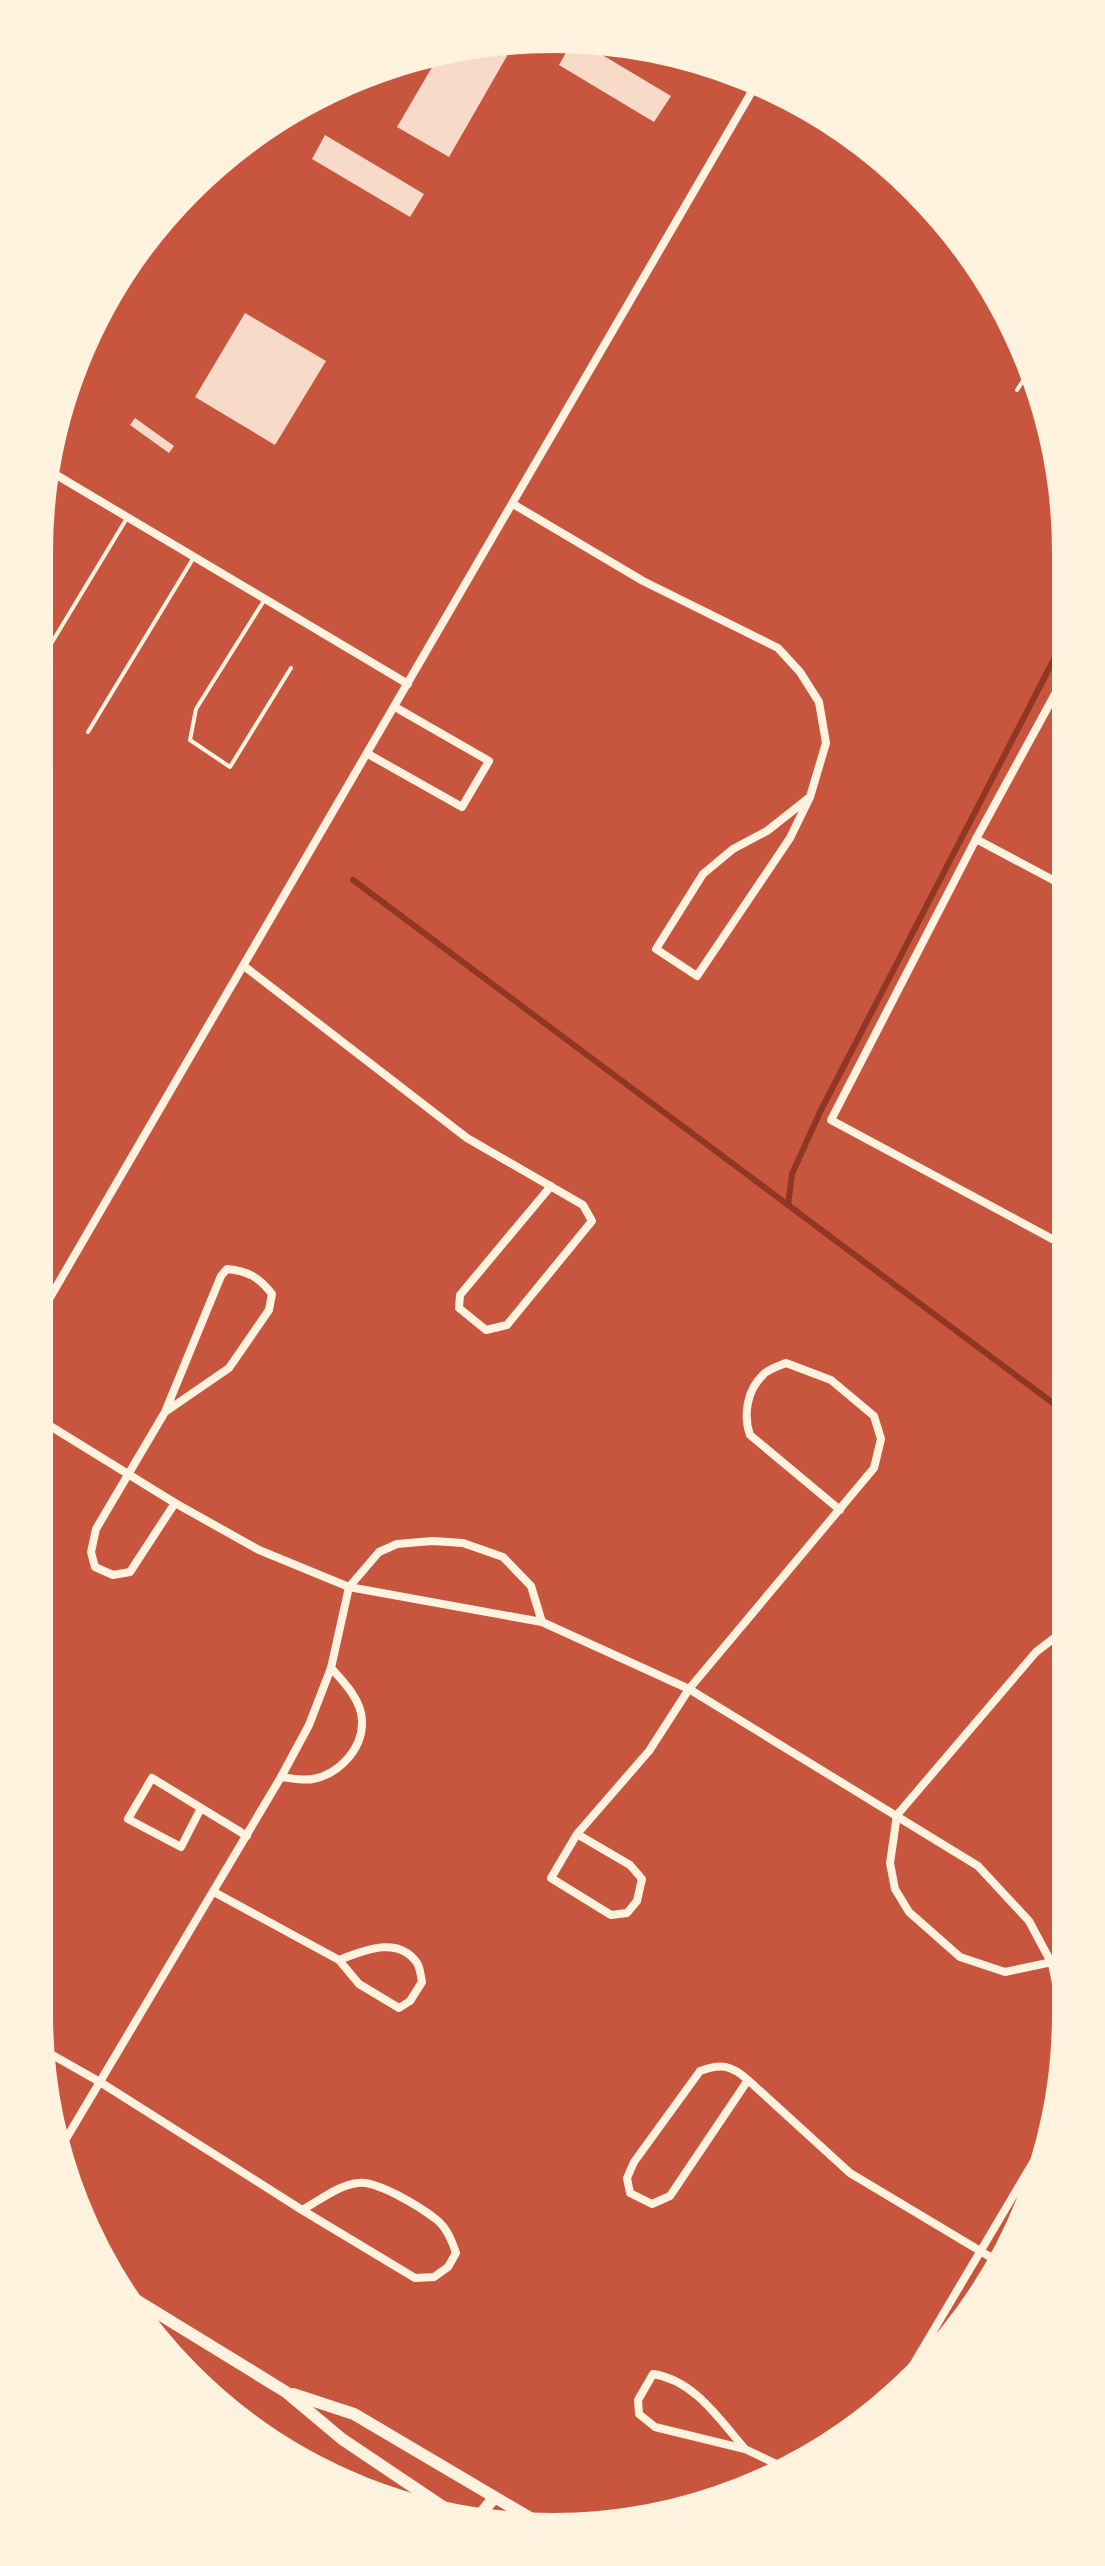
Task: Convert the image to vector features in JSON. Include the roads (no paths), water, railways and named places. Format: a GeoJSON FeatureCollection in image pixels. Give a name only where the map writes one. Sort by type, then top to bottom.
{"type":"FeatureCollection","features":[{"type":"Feature","properties":{"kind":"main road"},"geometry":{"type":"LineString","coordinates":[[138,2301],[286,2392],[342,2439],[444,2506]]}},
{"type":"Feature","properties":{"kind":"main road"},"geometry":{"type":"LineString","coordinates":[[286,2392],[354,2414],[528,2517]]}},
{"type":"Feature","properties":{"kind":"main road"},"geometry":{"type":"LineString","coordinates":[[480,2513],[494,2498]]}},
{"type":"Feature","properties":{"kind":"street"},"geometry":{"type":"LineString","coordinates":[[48,1301],[753,89]]}},
{"type":"Feature","properties":{"kind":"street"},"geometry":{"type":"LineString","coordinates":[[54,474],[408,684]]}},
{"type":"Feature","properties":{"kind":"street"},"geometry":{"type":"LineString","coordinates":[[513,504],[643,581],[778,648],[800,672],[819,702],[826,743],[810,797],[790,838],[697,976],[656,949],[703,874],[733,849],[767,831],[810,797]]}},
{"type":"Feature","properties":{"kind":"street"},"geometry":{"type":"LineString","coordinates":[[1057,690],[976,839],[831,1120],[1057,1242]]}},
{"type":"Feature","properties":{"kind":"street"},"geometry":{"type":"LineString","coordinates":[[368,754],[462,807],[489,761],[395,707]]}},
{"type":"Feature","properties":{"kind":"street"},"geometry":{"type":"LineString","coordinates":[[976,839],[1057,882]]}},
{"type":"Feature","properties":{"kind":"street"},"geometry":{"type":"LineString","coordinates":[[244,966],[467,1138],[551,1186],[583,1205],[592,1221],[507,1325],[486,1330],[459,1308],[460,1295],[551,1186]]}},
{"type":"Feature","properties":{"kind":"street"},"geometry":{"type":"LineString","coordinates":[[165,1412],[229,1368],[269,1310],[272,1294],[261,1280],[245,1270],[227,1269],[221,1276],[165,1412],[96,1529],[91,1552],[95,1567],[113,1575],[130,1572],[175,1503]]}},
{"type":"Feature","properties":{"kind":"street"},"geometry":{"type":"LineString","coordinates":[[577,1834],[630,1865],[642,1879],[637,1901],[627,1913],[611,1915],[551,1878],[577,1834],[649,1751],[689,1689],[840,1510],[874,1468],[881,1439],[874,1416],[831,1380],[786,1363],[764,1373],[751,1392],[745,1420],[750,1435],[840,1510]]}},
{"type":"Feature","properties":{"kind":"street"},"geometry":{"type":"LineString","coordinates":[[48,1425],[175,1503],[259,1550],[349,1587],[542,1622],[689,1689],[978,1866],[1029,1921],[1052,1964],[1057,1988]]}},
{"type":"Feature","properties":{"kind":"street"},"geometry":{"type":"LineString","coordinates":[[64,2142],[247,1836],[309,1725],[331,1668],[349,1587],[379,1552],[397,1544],[432,1541],[463,1543],[503,1557],[531,1586],[542,1622]]}},
{"type":"Feature","properties":{"kind":"street"},"geometry":{"type":"LineString","coordinates":[[1057,1636],[1036,1652],[897,1815],[890,1863],[895,1889],[909,1912],[960,1957],[1005,1972],[1057,1962]]}},
{"type":"Feature","properties":{"kind":"street"},"geometry":{"type":"LineString","coordinates":[[281,1777],[310,1780],[334,1772],[357,1747],[362,1720],[351,1690],[331,1668]]}},
{"type":"Feature","properties":{"kind":"street"},"geometry":{"type":"LineString","coordinates":[[201,1808],[181,1847],[128,1819],[152,1778],[247,1836]]}},
{"type":"Feature","properties":{"kind":"street"},"geometry":{"type":"LineString","coordinates":[[214,1892],[339,1960],[359,1984],[399,2008],[410,2001],[422,1982],[417,1963],[398,1948],[374,1947],[339,1960]]}},
{"type":"Feature","properties":{"kind":"street"},"geometry":{"type":"LineString","coordinates":[[50,2053],[100,2082],[302,2210],[415,2278],[434,2277],[448,2267],[456,2253],[438,2221],[384,2188],[363,2182],[347,2185],[302,2210]]}},
{"type":"Feature","properties":{"kind":"street"},"geometry":{"type":"LineString","coordinates":[[748,2080],[670,2196],[652,2204],[630,2193],[627,2178],[634,2162],[700,2071],[717,2065],[735,2068],[850,2173],[993,2259]]}},
{"type":"Feature","properties":{"kind":"street"},"geometry":{"type":"LineString","coordinates":[[913,2366],[1036,2158]]}},
{"type":"Feature","properties":{"kind":"street"},"geometry":{"type":"LineString","coordinates":[[745,2449],[701,2398],[669,2376],[653,2374],[638,2400],[639,2414],[655,2427],[745,2449],[778,2465]]}},
{"type":"Feature","properties":{"kind":"lane"},"geometry":{"type":"LineString","coordinates":[[1017,390],[1025,377]]}},
{"type":"Feature","properties":{"kind":"lane"},"geometry":{"type":"LineString","coordinates":[[48,649],[127,518]]}},
{"type":"Feature","properties":{"kind":"lane"},"geometry":{"type":"LineString","coordinates":[[88,732],[194,557]]}},
{"type":"Feature","properties":{"kind":"lane"},"geometry":{"type":"LineString","coordinates":[[265,599],[196,709],[190,740],[230,767],[291,668]]}},
{"type":"Feature","properties":{"kind":"lane"},"geometry":{"type":"LineString","coordinates":[[416,2499],[421,2491]]}},
{"type":"Feature","properties":{"kind":"waterway"},"geometry":{"type":"LineString","coordinates":[[788,1205],[792,1174],[820,1112],[1057,653]]}},
{"type":"Feature","properties":{"kind":"waterway"},"geometry":{"type":"LineString","coordinates":[[353,880],[1057,1406]]}}]}
